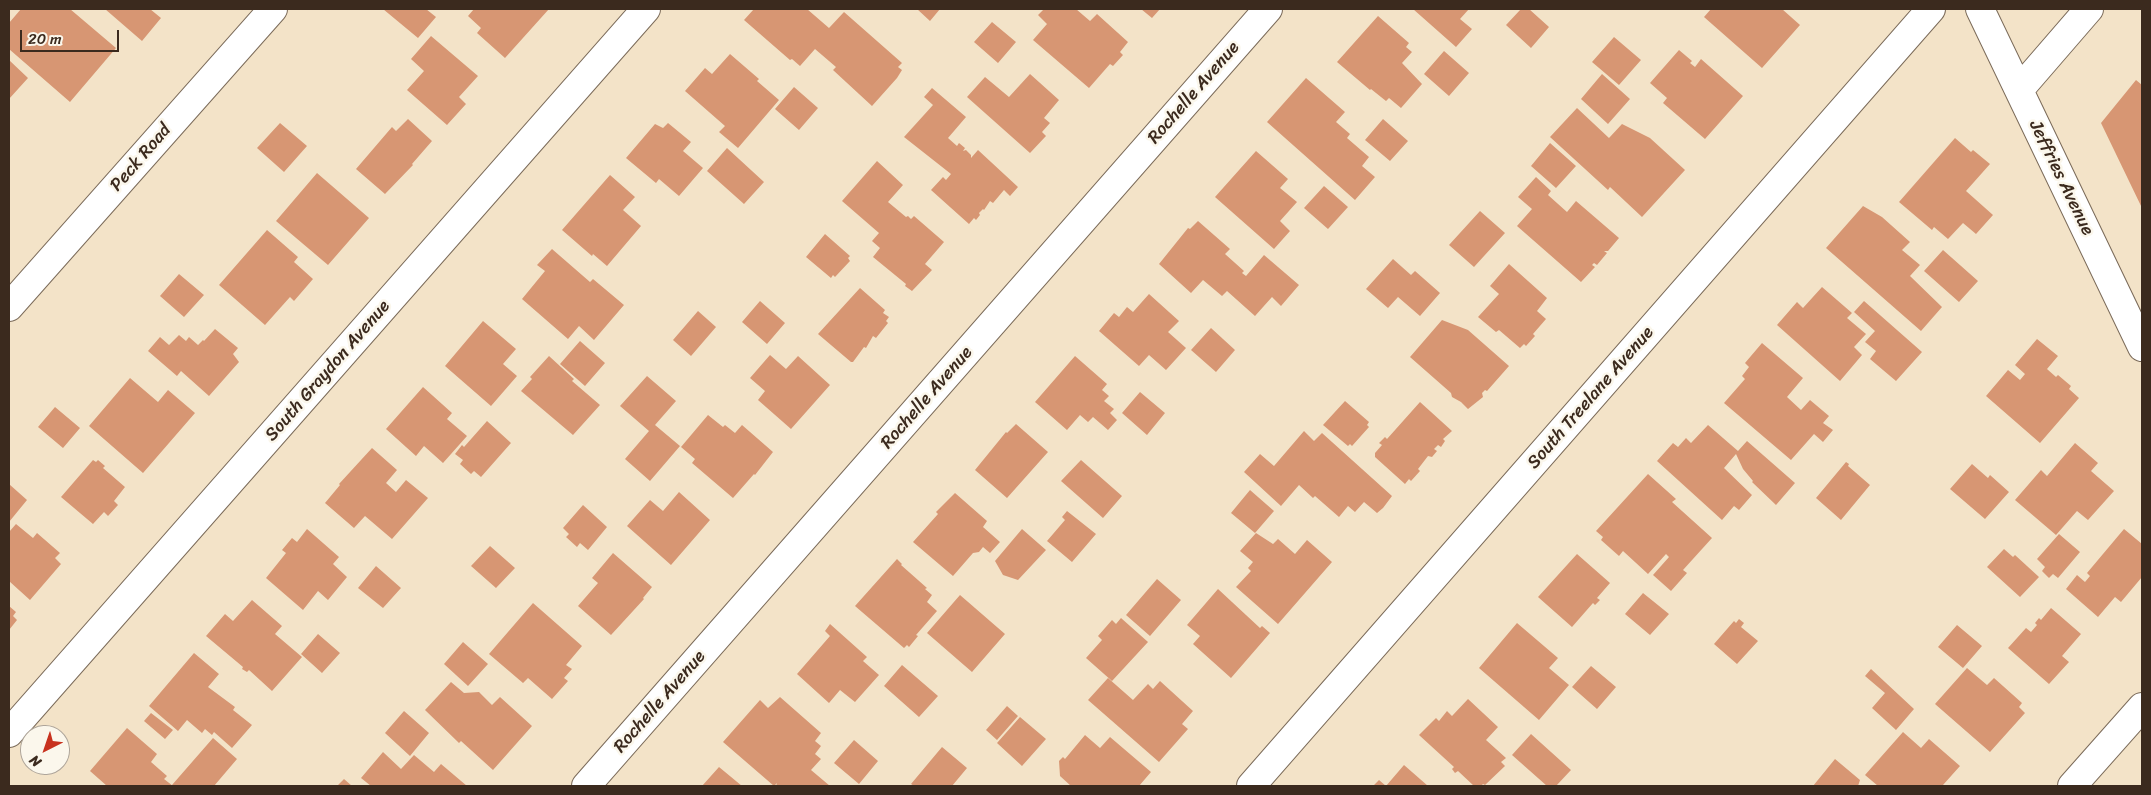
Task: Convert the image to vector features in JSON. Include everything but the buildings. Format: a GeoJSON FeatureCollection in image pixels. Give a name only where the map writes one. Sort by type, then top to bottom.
{"type":"FeatureCollection","features":[{"type":"Feature","properties":{"kind":"street","name":"Peck Road"},"geometry":{"type":"LineString","coordinates":[[9,307],[273,9]]}},
{"type":"Feature","properties":{"kind":"street","name":"South Graydon Avenue"},"geometry":{"type":"LineString","coordinates":[[9,734],[646,9]]}},
{"type":"Feature","properties":{"kind":"street","name":"Rochelle Avenue"},"geometry":{"type":"LineString","coordinates":[[586,786],[1268,9]]}},
{"type":"Feature","properties":{"kind":"street","name":"South Treelane Avenue"},"geometry":{"type":"LineString","coordinates":[[1251,786],[1931,9]]}},
{"type":"Feature","properties":{"kind":"street","name":"Jeffries Avenue"},"geometry":{"type":"LineString","coordinates":[[1980,9],[2142,347]]}},
{"type":"Feature","properties":{"kind":"street"},"geometry":{"type":"LineString","coordinates":[[2020,90],[2089,9]]}},
{"type":"Feature","properties":{"kind":"street"},"geometry":{"type":"LineString","coordinates":[[2072,786],[2142,707]]}}]}
